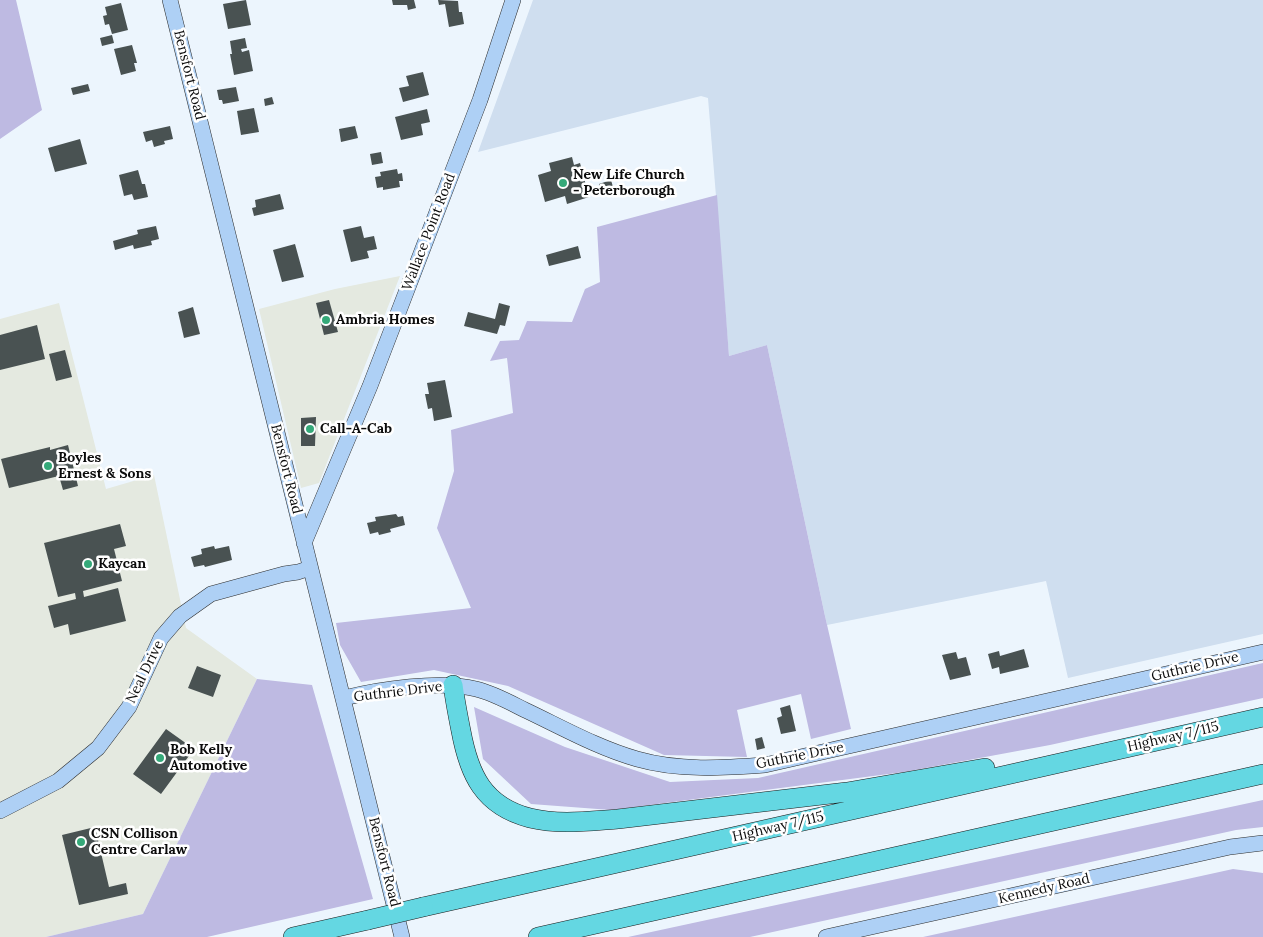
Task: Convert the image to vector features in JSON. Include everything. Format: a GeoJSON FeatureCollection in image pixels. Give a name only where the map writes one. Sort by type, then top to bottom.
{"type":"FeatureCollection","features":[{"type":"Feature","properties":{"kind":"highway"},"geometry":{"type":"LineString","coordinates":[[454,685],[454,700],[471,772],[482,789],[494,801],[514,812],[529,818],[549,821],[581,822],[618,819],[847,792],[983,768],[1041,767]]}},
{"type":"Feature","properties":{"kind":"highway","name":"Highway 7/115"},"geometry":{"type":"LineString","coordinates":[[293,937],[1263,717]]}},
{"type":"Feature","properties":{"kind":"highway"},"geometry":{"type":"LineString","coordinates":[[538,937],[1263,774]]}},
{"type":"Feature","properties":{"kind":"highway"},"geometry":{"type":"LineString","coordinates":[[1099,811],[1263,783]]}},
{"type":"Feature","properties":{"kind":"street","name":"Bensfort Road"},"geometry":{"type":"LineString","coordinates":[[170,0],[402,937]]}},
{"type":"Feature","properties":{"kind":"street","name":"Wallace Point Road"},"geometry":{"type":"LineString","coordinates":[[304,543],[370,386],[470,126],[513,0]]}},
{"type":"Feature","properties":{"kind":"street","name":"Neal Drive"},"geometry":{"type":"LineString","coordinates":[[0,811],[58,781],[98,748],[129,707],[161,638],[180,616],[211,594],[310,568]]}},
{"type":"Feature","properties":{"kind":"street","name":"Guthrie Drive"},"geometry":{"type":"LineString","coordinates":[[344,698],[416,687],[454,685],[476,689],[500,698],[604,747],[636,759],[681,767],[720,768],[765,765],[1263,652]]}},
{"type":"Feature","properties":{"kind":"street","name":"Kennedy Road"},"geometry":{"type":"LineString","coordinates":[[826,937],[1230,847],[1263,843]]}},
{"type":"Feature","properties":{"kind":"shaded area"},"geometry":{"type":"Polygon","coordinates":[[[0,0],[16,0],[42,110],[0,139],[0,0]]]}},
{"type":"Feature","properties":{"kind":"shaded area"},"geometry":{"type":"Polygon","coordinates":[[[533,0],[1263,0],[1263,634],[1068,678],[1046,581],[827,625],[767,345],[729,356],[708,98],[701,96],[478,152],[533,0]]]}},
{"type":"Feature","properties":{"kind":"shaded area"},"geometry":{"type":"Polygon","coordinates":[[[717,195],[729,356],[767,345],[851,729],[811,739],[801,694],[737,710],[747,757],[664,755],[508,686],[434,670],[361,682],[340,645],[336,623],[471,608],[437,528],[454,471],[451,430],[513,413],[507,358],[490,361],[500,341],[519,340],[527,321],[572,322],[585,289],[600,282],[597,227],[717,195]]]}},
{"type":"Feature","properties":{"kind":"shaded area"},"geometry":{"type":"Polygon","coordinates":[[[400,276],[319,483],[301,488],[259,309],[335,289],[400,276]]]}},
{"type":"Feature","properties":{"kind":"shaded area"},"geometry":{"type":"Polygon","coordinates":[[[59,303],[106,489],[154,475],[186,628],[257,679],[143,914],[46,937],[0,937],[0,319],[59,303]]]}},
{"type":"Feature","properties":{"kind":"shaded area"},"geometry":{"type":"Polygon","coordinates":[[[1263,663],[1263,698],[1050,745],[904,772],[611,810],[531,804],[483,759],[474,707],[565,747],[670,782],[758,778],[1263,663]]]}},
{"type":"Feature","properties":{"kind":"shaded area"},"geometry":{"type":"Polygon","coordinates":[[[257,679],[312,685],[373,899],[207,937],[46,937],[143,914],[257,679]]]}},
{"type":"Feature","properties":{"kind":"shaded area"},"geometry":{"type":"Polygon","coordinates":[[[1263,800],[1263,827],[1236,830],[750,937],[628,937],[1263,800]]]}},
{"type":"Feature","properties":{"kind":"shaded area"},"geometry":{"type":"Polygon","coordinates":[[[1233,869],[1263,873],[1263,937],[923,937],[1233,869]]]}},
{"type":"Feature","properties":{"kind":"building"},"geometry":{"type":"Polygon","coordinates":[[[246,0],[251,25],[228,29],[223,4],[246,0]]]}},
{"type":"Feature","properties":{"kind":"building"},"geometry":{"type":"Polygon","coordinates":[[[392,0],[414,0],[416,8],[408,10],[407,5],[393,5],[392,0]]]}},
{"type":"Feature","properties":{"kind":"building"},"geometry":{"type":"Polygon","coordinates":[[[438,0],[458,1],[459,12],[462,12],[464,24],[449,27],[445,4],[439,5],[438,0]]]}},
{"type":"Feature","properties":{"kind":"building"},"geometry":{"type":"Polygon","coordinates":[[[121,3],[128,30],[112,34],[109,24],[105,25],[103,16],[107,15],[105,7],[121,3]]]}},
{"type":"Feature","properties":{"kind":"building"},"geometry":{"type":"Polygon","coordinates":[[[112,35],[114,43],[102,46],[100,38],[112,35]]]}},
{"type":"Feature","properties":{"kind":"building"},"geometry":{"type":"Polygon","coordinates":[[[245,38],[247,48],[241,49],[242,52],[249,50],[253,71],[234,75],[230,54],[232,54],[230,41],[245,38]]]}},
{"type":"Feature","properties":{"kind":"building"},"geometry":{"type":"Polygon","coordinates":[[[132,45],[137,63],[134,63],[136,71],[121,75],[114,49],[132,45]]]}},
{"type":"Feature","properties":{"kind":"building"},"geometry":{"type":"Polygon","coordinates":[[[423,72],[429,95],[403,102],[399,88],[409,86],[406,76],[423,72]]]}},
{"type":"Feature","properties":{"kind":"building"},"geometry":{"type":"Polygon","coordinates":[[[88,84],[90,91],[73,95],[71,88],[88,84]]]}},
{"type":"Feature","properties":{"kind":"building"},"geometry":{"type":"Polygon","coordinates":[[[236,87],[239,101],[223,104],[222,100],[219,100],[217,90],[236,87]]]}},
{"type":"Feature","properties":{"kind":"building"},"geometry":{"type":"Polygon","coordinates":[[[272,97],[274,104],[265,106],[264,99],[272,97]]]}},
{"type":"Feature","properties":{"kind":"building"},"geometry":{"type":"Polygon","coordinates":[[[254,108],[259,132],[241,135],[237,111],[254,108]]]}},
{"type":"Feature","properties":{"kind":"building"},"geometry":{"type":"Polygon","coordinates":[[[427,109],[430,122],[421,124],[423,135],[401,140],[395,117],[427,109]]]}},
{"type":"Feature","properties":{"kind":"building"},"geometry":{"type":"Polygon","coordinates":[[[170,126],[173,139],[164,141],[165,144],[154,147],[152,140],[146,142],[143,132],[170,126]]]}},
{"type":"Feature","properties":{"kind":"building"},"geometry":{"type":"Polygon","coordinates":[[[355,126],[358,138],[341,142],[339,129],[355,126]]]}},
{"type":"Feature","properties":{"kind":"building"},"geometry":{"type":"Polygon","coordinates":[[[80,139],[87,164],[55,172],[48,148],[80,139]]]}},
{"type":"Feature","properties":{"kind":"building"},"geometry":{"type":"Polygon","coordinates":[[[381,152],[383,163],[372,165],[370,154],[381,152]]]}},
{"type":"Feature","properties":{"kind":"building","name":"New Life Church - Peterborough"},"geometry":{"type":"Polygon","coordinates":[[[572,157],[574,165],[580,163],[589,197],[567,204],[565,196],[545,202],[538,175],[551,171],[549,163],[572,157]]]}},
{"type":"Feature","properties":{"kind":"building"},"geometry":{"type":"Polygon","coordinates":[[[397,169],[398,174],[402,173],[403,181],[399,181],[400,187],[383,190],[383,187],[377,188],[375,177],[381,176],[380,172],[397,169]]]}},
{"type":"Feature","properties":{"kind":"building"},"geometry":{"type":"Polygon","coordinates":[[[138,170],[142,184],[145,184],[148,197],[134,200],[132,194],[124,196],[119,175],[138,170]]]}},
{"type":"Feature","properties":{"kind":"building"},"geometry":{"type":"Polygon","coordinates":[[[611,180],[615,194],[603,197],[599,184],[611,180]]]}},
{"type":"Feature","properties":{"kind":"building"},"geometry":{"type":"Polygon","coordinates":[[[280,194],[284,209],[254,216],[252,208],[256,207],[255,200],[280,194]]]}},
{"type":"Feature","properties":{"kind":"building"},"geometry":{"type":"Polygon","coordinates":[[[156,226],[159,239],[151,241],[152,245],[134,249],[133,245],[115,250],[113,241],[138,234],[137,230],[156,226]]]}},
{"type":"Feature","properties":{"kind":"building"},"geometry":{"type":"Polygon","coordinates":[[[361,226],[364,238],[374,236],[377,249],[367,251],[369,258],[351,262],[343,230],[361,226]]]}},
{"type":"Feature","properties":{"kind":"building"},"geometry":{"type":"Polygon","coordinates":[[[295,244],[304,277],[282,282],[273,250],[295,244]]]}},
{"type":"Feature","properties":{"kind":"building"},"geometry":{"type":"Polygon","coordinates":[[[578,246],[581,258],[549,266],[546,255],[578,246]]]}},
{"type":"Feature","properties":{"kind":"building"},"geometry":{"type":"Polygon","coordinates":[[[329,300],[338,332],[324,335],[316,303],[329,300]]]}},
{"type":"Feature","properties":{"kind":"building"},"geometry":{"type":"Polygon","coordinates":[[[499,303],[510,306],[505,326],[500,325],[497,334],[464,326],[468,312],[495,319],[499,303]]]}},
{"type":"Feature","properties":{"kind":"building"},"geometry":{"type":"Polygon","coordinates":[[[193,307],[200,334],[184,338],[178,312],[193,307]]]}},
{"type":"Feature","properties":{"kind":"building"},"geometry":{"type":"Polygon","coordinates":[[[37,325],[45,359],[0,370],[0,335],[37,325]]]}},
{"type":"Feature","properties":{"kind":"building"},"geometry":{"type":"Polygon","coordinates":[[[65,350],[72,377],[56,381],[49,354],[65,350]]]}},
{"type":"Feature","properties":{"kind":"building"},"geometry":{"type":"Polygon","coordinates":[[[445,380],[452,417],[434,421],[432,408],[428,409],[425,394],[429,394],[427,383],[445,380]]]}},
{"type":"Feature","properties":{"kind":"building"},"geometry":{"type":"Polygon","coordinates":[[[316,417],[315,446],[301,446],[301,418],[316,417]]]}},
{"type":"Feature","properties":{"kind":"building"},"geometry":{"type":"Polygon","coordinates":[[[68,445],[78,486],[63,490],[59,476],[9,488],[1,459],[50,447],[50,450],[68,445]]]}},
{"type":"Feature","properties":{"kind":"building"},"geometry":{"type":"Polygon","coordinates":[[[396,514],[398,517],[403,516],[405,525],[390,529],[391,532],[379,535],[378,532],[370,534],[367,523],[376,521],[375,517],[396,514]]]}},
{"type":"Feature","properties":{"kind":"building"},"geometry":{"type":"Polygon","coordinates":[[[120,524],[126,546],[114,549],[122,581],[83,591],[84,597],[118,588],[126,621],[70,635],[68,624],[54,628],[48,606],[76,599],[75,593],[58,597],[44,543],[120,524]]]}},
{"type":"Feature","properties":{"kind":"building"},"geometry":{"type":"Polygon","coordinates":[[[214,546],[215,549],[229,546],[232,560],[205,567],[204,565],[194,567],[191,557],[202,554],[201,549],[214,546]]]}},
{"type":"Feature","properties":{"kind":"building"},"geometry":{"type":"Polygon","coordinates":[[[1024,649],[1029,667],[1000,674],[999,667],[992,669],[988,654],[999,651],[1000,656],[1024,649]]]}},
{"type":"Feature","properties":{"kind":"building"},"geometry":{"type":"Polygon","coordinates":[[[956,652],[958,659],[966,657],[971,675],[950,680],[942,655],[956,652]]]}},
{"type":"Feature","properties":{"kind":"building"},"geometry":{"type":"Polygon","coordinates":[[[197,666],[221,675],[213,697],[188,688],[197,666]]]}},
{"type":"Feature","properties":{"kind":"building"},"geometry":{"type":"Polygon","coordinates":[[[790,705],[796,731],[781,734],[777,718],[782,716],[780,708],[790,705]]]}},
{"type":"Feature","properties":{"kind":"building"},"geometry":{"type":"Polygon","coordinates":[[[166,729],[194,749],[161,794],[133,774],[166,729]]]}},
{"type":"Feature","properties":{"kind":"building"},"geometry":{"type":"Polygon","coordinates":[[[762,737],[765,748],[757,750],[755,739],[762,737]]]}},
{"type":"Feature","properties":{"kind":"building"},"geometry":{"type":"Polygon","coordinates":[[[95,827],[109,887],[126,883],[128,894],[79,905],[62,835],[95,827]]]}},
{"type":"Feature","properties":{"kind":"place","name":"New Life Church - Peterborough"},"geometry":{"type":"Point","coordinates":[563,183]}},
{"type":"Feature","properties":{"kind":"place","name":"Ambria Homes"},"geometry":{"type":"Point","coordinates":[326,320]}},
{"type":"Feature","properties":{"kind":"place","name":"Call-A-Cab"},"geometry":{"type":"Point","coordinates":[310,429]}},
{"type":"Feature","properties":{"kind":"place","name":"Boyles Ernest & Sons"},"geometry":{"type":"Point","coordinates":[48,466]}},
{"type":"Feature","properties":{"kind":"place","name":"Kaycan"},"geometry":{"type":"Point","coordinates":[88,564]}},
{"type":"Feature","properties":{"kind":"place","name":"Bob Kelly Automotive"},"geometry":{"type":"Point","coordinates":[160,758]}},
{"type":"Feature","properties":{"kind":"place","name":"CSN Collison Centre Carlaw"},"geometry":{"type":"Point","coordinates":[81,842]}}]}
